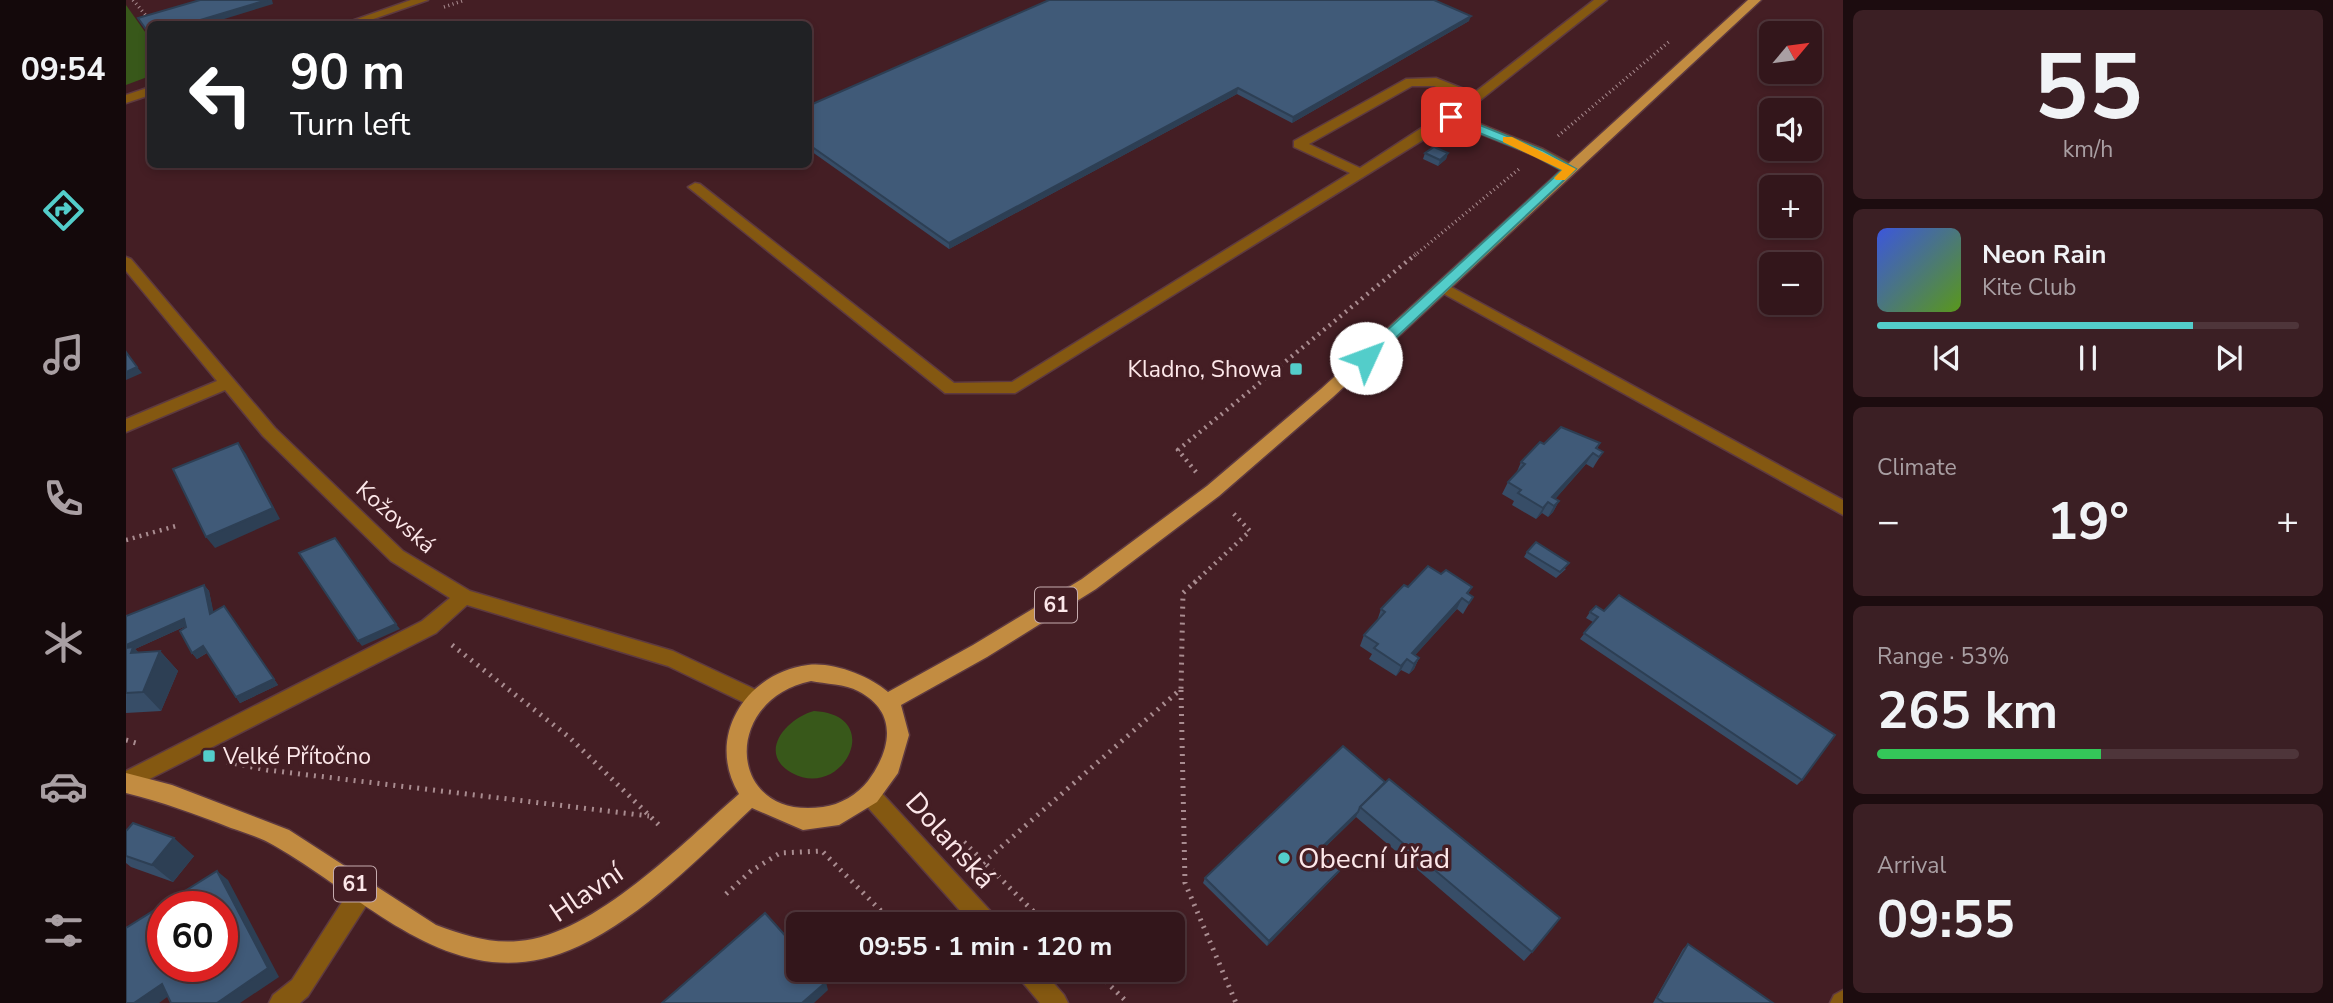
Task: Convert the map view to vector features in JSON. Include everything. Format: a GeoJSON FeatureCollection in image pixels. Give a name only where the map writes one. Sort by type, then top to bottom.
{"type":"FeatureCollection","features":[{"type":"Feature","properties":{"kind":"main road","name":"61"},"geometry":{"type":"LineString","coordinates":[[888,702],[1077,592],[1135,552],[1213,491],[1327,393],[1755,0]]}},
{"type":"Feature","properties":{"kind":"main road"},"geometry":{"type":"LineString","coordinates":[[811,673],[841,674],[868,684],[888,702],[898,724],[899,749],[889,774],[871,796],[853,808],[831,816],[809,819],[787,816],[767,808],[751,796],[739,779],[733,758],[735,737],[743,717],[756,699],[781,681],[811,673]]}},
{"type":"Feature","properties":{"kind":"main road","name":"Hlavní"},"geometry":{"type":"LineString","coordinates":[[126,782],[172,795],[281,837],[429,934],[451,944],[502,953],[561,945],[607,920],[688,854],[751,796]]}},
{"type":"Feature","properties":{"kind":"street"},"geometry":{"type":"LineString","coordinates":[[358,21],[422,0]]}},
{"type":"Feature","properties":{"kind":"street"},"geometry":{"type":"LineString","coordinates":[[695,187],[951,389],[1015,387],[1451,117],[1601,0]]}},
{"type":"Feature","properties":{"kind":"street"},"geometry":{"type":"LineString","coordinates":[[1360,173],[1299,144],[1410,82],[1436,82],[1475,98]]}},
{"type":"Feature","properties":{"kind":"street"},"geometry":{"type":"LineString","coordinates":[[126,99],[147,92]]}},
{"type":"Feature","properties":{"kind":"street"},"geometry":{"type":"LineString","coordinates":[[1451,117],[1538,152],[1570,169]]}},
{"type":"Feature","properties":{"kind":"street","name":"Kožovská"},"geometry":{"type":"LineString","coordinates":[[126,262],[227,383],[318,482],[397,556],[464,597],[673,659],[756,699]]}},
{"type":"Feature","properties":{"kind":"street"},"geometry":{"type":"LineString","coordinates":[[1442,287],[1843,508]]}},
{"type":"Feature","properties":{"kind":"street"},"geometry":{"type":"LineString","coordinates":[[126,426],[227,383]]}},
{"type":"Feature","properties":{"kind":"street"},"geometry":{"type":"LineString","coordinates":[[126,782],[429,627],[464,597]]}},
{"type":"Feature","properties":{"kind":"street","name":"Dolanská"},"geometry":{"type":"LineString","coordinates":[[871,796],[976,912]]}},
{"type":"Feature","properties":{"kind":"street"},"geometry":{"type":"LineString","coordinates":[[281,1003],[300,988],[363,890]]}},
{"type":"Feature","properties":{"kind":"street"},"geometry":{"type":"LineString","coordinates":[[1038,982],[1056,1003]]}},
{"type":"Feature","properties":{"kind":"path"},"geometry":{"type":"LineString","coordinates":[[133,0],[150,21]]}},
{"type":"Feature","properties":{"kind":"path"},"geometry":{"type":"LineString","coordinates":[[1213,491],[1178,450],[1676,36]]}},
{"type":"Feature","properties":{"kind":"path"},"geometry":{"type":"LineString","coordinates":[[1233,513],[1250,531],[1183,593],[1181,689],[1185,883],[1236,1003]]}},
{"type":"Feature","properties":{"kind":"path"},"geometry":{"type":"LineString","coordinates":[[126,540],[176,526]]}},
{"type":"Feature","properties":{"kind":"path"},"geometry":{"type":"LineString","coordinates":[[429,627],[569,737],[662,828]]}},
{"type":"Feature","properties":{"kind":"path"},"geometry":{"type":"LineString","coordinates":[[983,863],[1181,689]]}},
{"type":"Feature","properties":{"kind":"path"},"geometry":{"type":"LineString","coordinates":[[126,740],[267,770],[649,816]]}},
{"type":"Feature","properties":{"kind":"path"},"geometry":{"type":"LineString","coordinates":[[964,842],[1034,912]]}},
{"type":"Feature","properties":{"kind":"path"},"geometry":{"type":"LineString","coordinates":[[726,894],[751,871],[780,852],[822,851],[882,912]]}},
{"type":"Feature","properties":{"kind":"path"},"geometry":{"type":"LineString","coordinates":[[1106,982],[1128,1003]]}},
{"type":"Feature","properties":{"kind":"green space"},"geometry":{"type":"Polygon","coordinates":[[[126,5],[147,35],[147,77],[126,85],[126,5]]]}},
{"type":"Feature","properties":{"kind":"green space"},"geometry":{"type":"Polygon","coordinates":[[[814,711],[836,716],[848,726],[852,740],[849,754],[840,767],[827,776],[810,779],[792,773],[782,765],[776,756],[776,746],[786,728],[814,711]]]}},
{"type":"Feature","properties":{"kind":"building"},"geometry":{"type":"Polygon","coordinates":[[[200,0],[267,0],[197,21],[147,21],[147,31],[138,18],[200,0]]]}},
{"type":"Feature","properties":{"kind":"building"},"geometry":{"type":"Polygon","coordinates":[[[1049,0],[1434,0],[1471,16],[1293,117],[1238,88],[949,243],[812,147],[812,104],[1049,0]]]}},
{"type":"Feature","properties":{"kind":"building"},"geometry":{"type":"Polygon","coordinates":[[[1434,147],[1448,153],[1440,160],[1425,153],[1434,147]]]}},
{"type":"Feature","properties":{"kind":"building"},"geometry":{"type":"Polygon","coordinates":[[[126,352],[137,367],[126,372],[126,352]]]}},
{"type":"Feature","properties":{"kind":"building"},"geometry":{"type":"Polygon","coordinates":[[[1561,427],[1600,443],[1596,448],[1603,452],[1599,457],[1593,453],[1552,497],[1559,501],[1554,506],[1548,502],[1543,508],[1518,493],[1521,490],[1508,482],[1525,464],[1521,462],[1540,442],[1544,444],[1561,427]]]}},
{"type":"Feature","properties":{"kind":"building"},"geometry":{"type":"Polygon","coordinates":[[[238,443],[273,508],[206,537],[173,469],[238,443]]]}},
{"type":"Feature","properties":{"kind":"building"},"geometry":{"type":"Polygon","coordinates":[[[335,538],[396,624],[358,641],[299,553],[335,538]]]}},
{"type":"Feature","properties":{"kind":"building"},"geometry":{"type":"Polygon","coordinates":[[[1536,542],[1569,563],[1560,572],[1527,552],[1536,542]]]}},
{"type":"Feature","properties":{"kind":"building"},"geometry":{"type":"Polygon","coordinates":[[[1428,566],[1441,574],[1446,570],[1472,587],[1467,593],[1473,597],[1469,603],[1462,598],[1412,653],[1419,658],[1414,664],[1407,659],[1401,666],[1374,648],[1378,644],[1364,635],[1385,612],[1381,609],[1404,585],[1408,587],[1428,566]]]}},
{"type":"Feature","properties":{"kind":"building"},"geometry":{"type":"Polygon","coordinates":[[[204,585],[210,614],[224,606],[274,679],[236,697],[203,646],[192,653],[180,631],[186,627],[184,619],[126,645],[126,616],[204,585]]]}},
{"type":"Feature","properties":{"kind":"building"},"geometry":{"type":"Polygon","coordinates":[[[1619,595],[1835,735],[1802,780],[1584,633],[1598,617],[1590,612],[1596,606],[1604,611],[1619,595]]]}},
{"type":"Feature","properties":{"kind":"building"},"geometry":{"type":"Polygon","coordinates":[[[133,647],[131,653],[160,651],[143,692],[126,693],[126,648],[133,647]]]}},
{"type":"Feature","properties":{"kind":"building"},"geometry":{"type":"Polygon","coordinates":[[[1343,746],[1385,782],[1318,851],[1340,870],[1269,941],[1205,878],[1343,746]]]}},
{"type":"Feature","properties":{"kind":"building"},"geometry":{"type":"Polygon","coordinates":[[[1389,779],[1560,918],[1532,952],[1360,807],[1389,779]]]}},
{"type":"Feature","properties":{"kind":"building"},"geometry":{"type":"Polygon","coordinates":[[[133,823],[174,838],[152,865],[126,856],[126,831],[133,823]]]}},
{"type":"Feature","properties":{"kind":"building"},"geometry":{"type":"Polygon","coordinates":[[[217,871],[228,891],[185,891],[217,871]]]}},
{"type":"Feature","properties":{"kind":"building"},"geometry":{"type":"Polygon","coordinates":[[[238,911],[268,968],[217,1003],[171,1003],[162,984],[134,1003],[126,1003],[126,928],[147,915],[147,982],[238,982],[238,911]]]}},
{"type":"Feature","properties":{"kind":"building"},"geometry":{"type":"Polygon","coordinates":[[[765,913],[786,937],[786,982],[826,982],[802,1003],[662,1003],[765,913]]]}},
{"type":"Feature","properties":{"kind":"building"},"geometry":{"type":"Polygon","coordinates":[[[1688,944],[1773,1003],[1664,1003],[1657,998],[1688,944]]]}},
{"type":"Feature","properties":{"kind":"slow traffic"},"geometry":{"type":"LineString","coordinates":[[1508,140],[1570,169],[1560,178]]}},
{"type":"Feature","properties":{"kind":"place","name":"Kladno, Showa"},"geometry":{"type":"Point","coordinates":[1296,369]}},
{"type":"Feature","properties":{"kind":"place","name":"Velké Přítočno"},"geometry":{"type":"Point","coordinates":[209,756]}},
{"type":"Feature","properties":{"kind":"place","name":"Obecní úřad"},"geometry":{"type":"Point","coordinates":[1284,858]}},
{"type":"Feature","properties":{"kind":"route"},"geometry":{"type":"LineString","coordinates":[[1366,358],[1570,169],[1538,152],[1451,117]]}}]}
